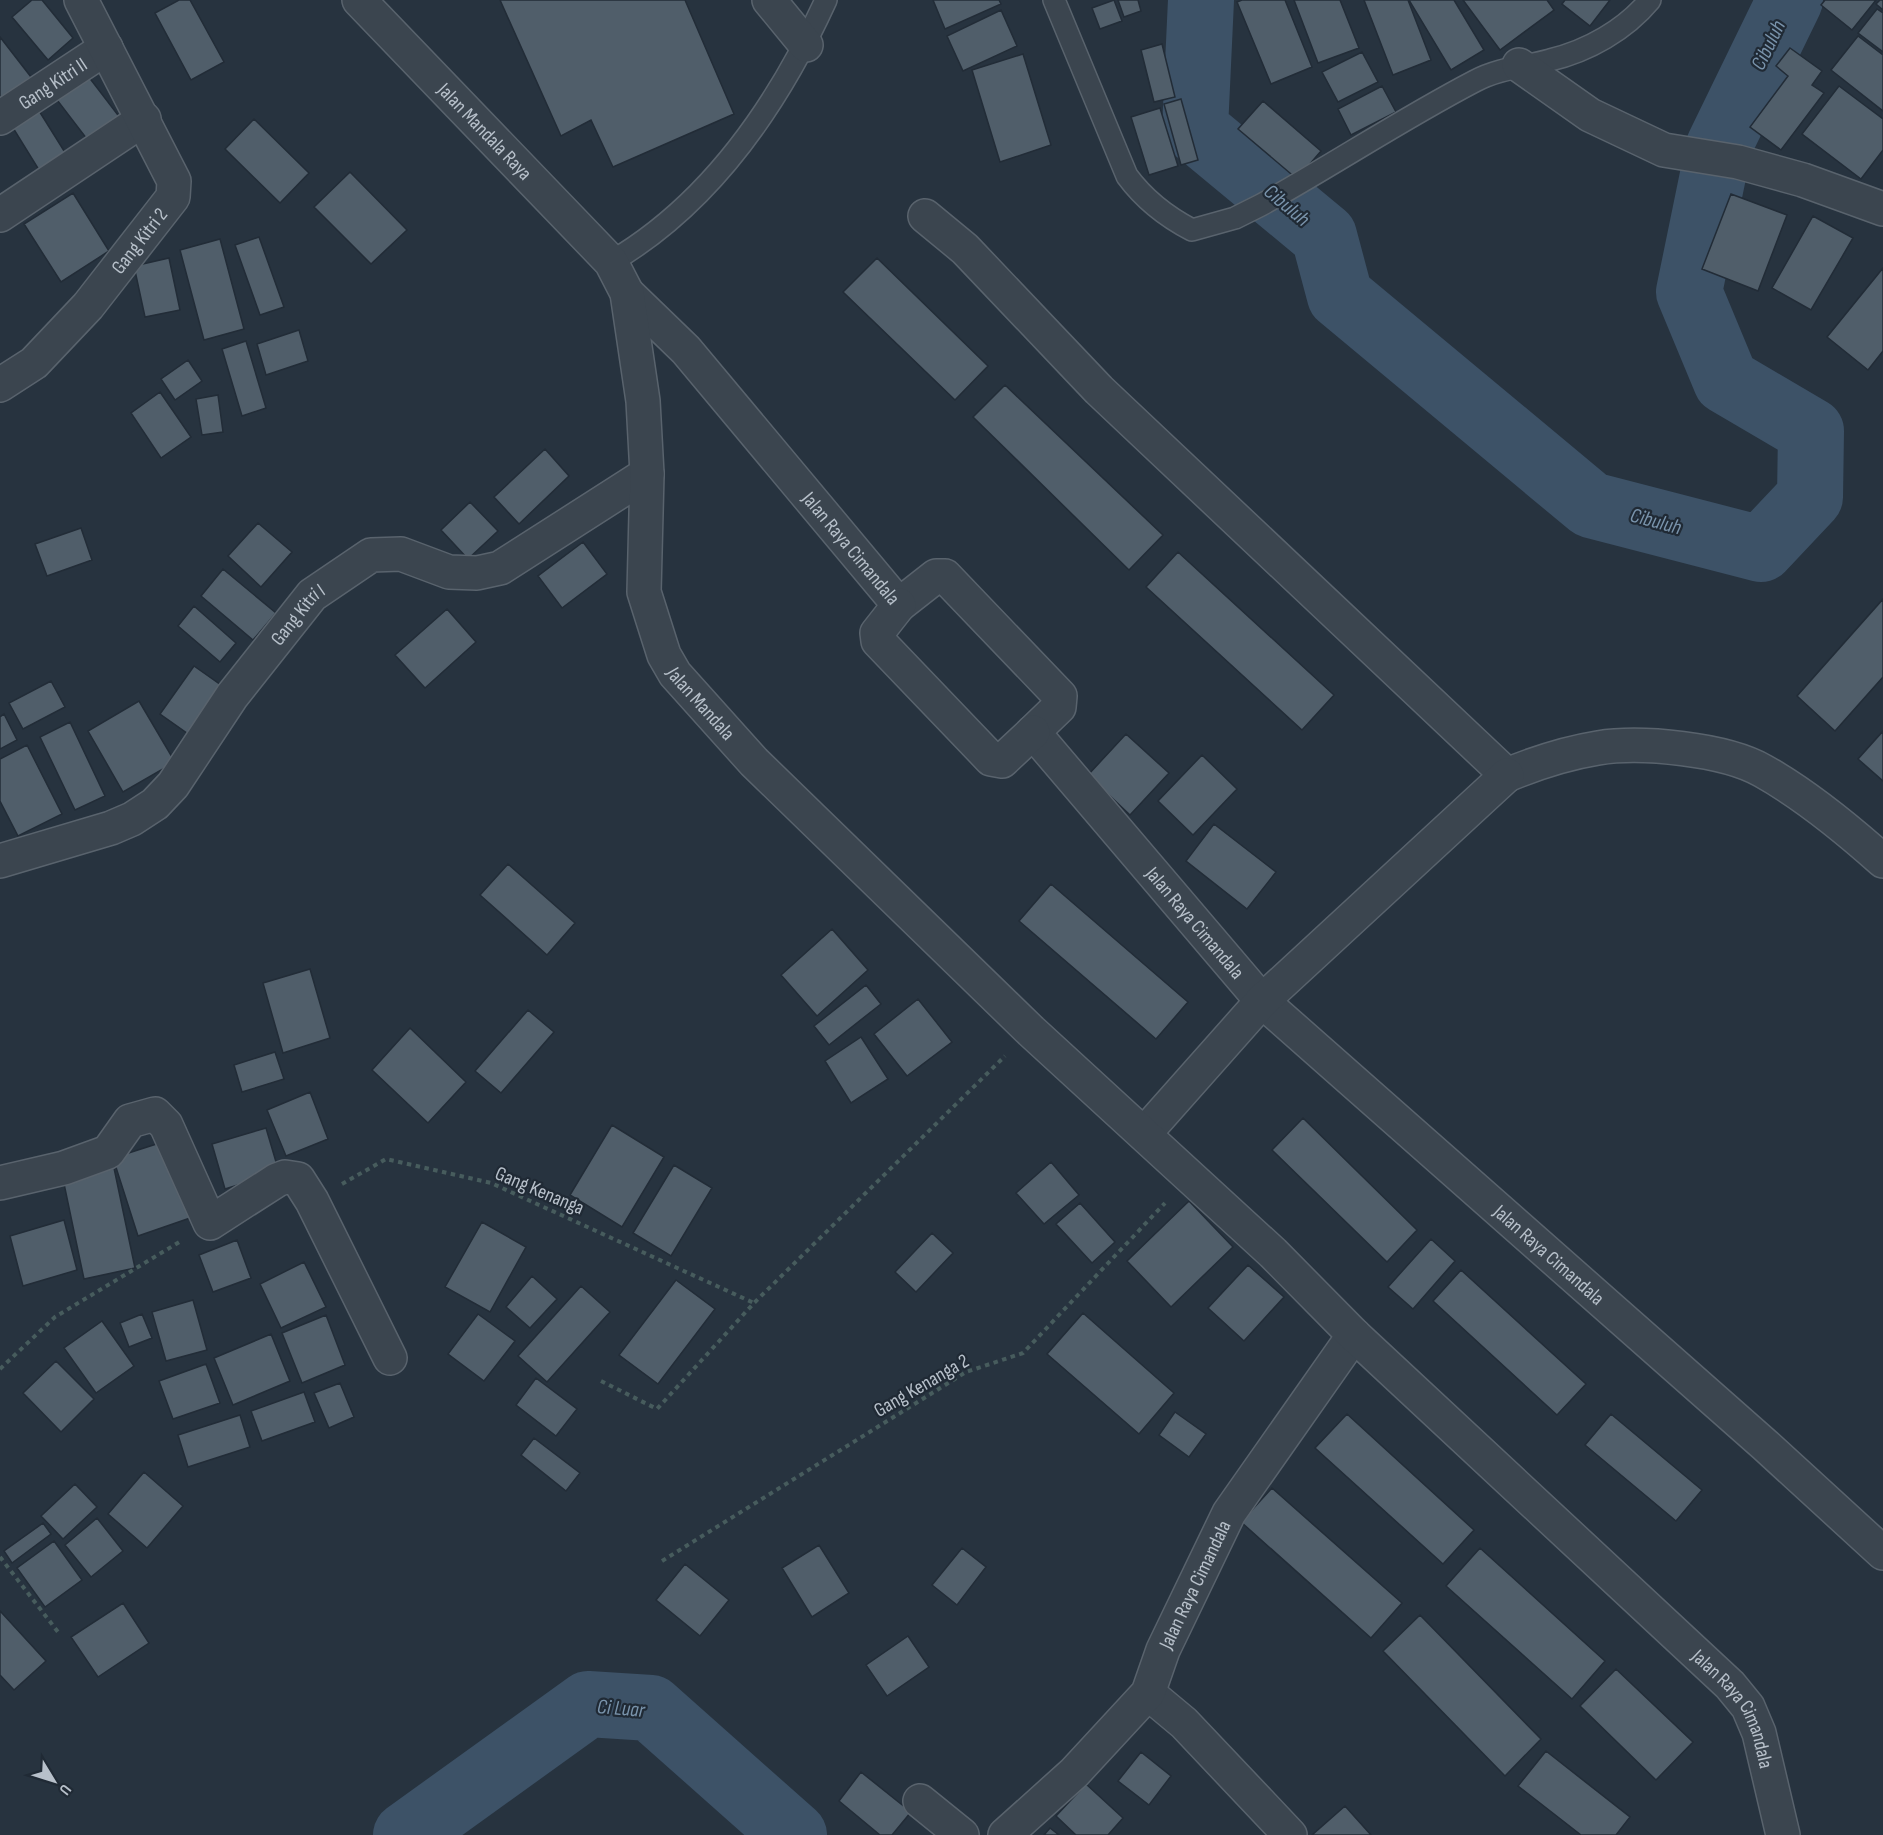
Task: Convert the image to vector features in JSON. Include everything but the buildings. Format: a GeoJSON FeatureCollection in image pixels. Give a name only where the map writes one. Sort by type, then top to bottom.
{"type":"FeatureCollection","features":[{"type":"Feature","properties":{"kind":"street","name":"Gang Kitri 2"},"geometry":{"type":"LineString","coordinates":[[0,385],[34,363],[88,306],[173,197],[174,181],[81,0]]}},
{"type":"Feature","properties":{"kind":"street","name":"Jalan Mandala Raya"},"geometry":{"type":"LineString","coordinates":[[359,0],[611,262]]}},
{"type":"Feature","properties":{"kind":"street"},"geometry":{"type":"LineString","coordinates":[[768,0],[806,45]]}},
{"type":"Feature","properties":{"kind":"street","name":"Gang Kitri II"},"geometry":{"type":"LineString","coordinates":[[0,118],[106,48]]}},
{"type":"Feature","properties":{"kind":"street"},"geometry":{"type":"LineString","coordinates":[[1519,65],[1590,115],[1664,150],[1722,159],[1803,180],[1883,209]]}},
{"type":"Feature","properties":{"kind":"street"},"geometry":{"type":"LineString","coordinates":[[0,215],[144,119]]}},
{"type":"Feature","properties":{"kind":"street"},"geometry":{"type":"LineString","coordinates":[[925,216],[965,249],[1100,390],[1507,775]]}},
{"type":"Feature","properties":{"kind":"street","name":"Jalan Mandala"},"geometry":{"type":"LineString","coordinates":[[611,262],[627,293],[643,401],[647,474],[644,592],[664,655],[675,674],[753,762],[1031,1031]]}},
{"type":"Feature","properties":{"kind":"street","name":"Jalan Raya Cimandala"},"geometry":{"type":"LineString","coordinates":[[627,293],[686,350],[899,605],[936,576],[941,575],[950,580],[1060,696],[1059,707],[1033,732],[1262,1001],[1765,1445],[1883,1553]]}},
{"type":"Feature","properties":{"kind":"street","name":"Gang Kitri I"},"geometry":{"type":"LineString","coordinates":[[0,861],[111,828],[132,819],[155,804],[173,785],[232,696],[312,596],[371,555],[401,554],[448,572],[477,573],[500,568],[647,474]]}},
{"type":"Feature","properties":{"kind":"street"},"geometry":{"type":"LineString","coordinates":[[899,605],[877,633],[878,641],[991,759],[1002,761],[1033,732]]}},
{"type":"Feature","properties":{"kind":"street"},"geometry":{"type":"LineString","coordinates":[[1144,1134],[1262,1001],[1507,775],[1539,762],[1600,747],[1656,747],[1705,751],[1761,770],[1808,801],[1883,861]]}},
{"type":"Feature","properties":{"kind":"street","name":"Jalan Raya Cimandala"},"geometry":{"type":"LineString","coordinates":[[1031,1031],[1273,1253],[1354,1335],[1730,1685],[1748,1707],[1759,1733],[1783,1835]]}},
{"type":"Feature","properties":{"kind":"street"},"geometry":{"type":"LineString","coordinates":[[0,1183],[64,1168],[108,1152],[130,1121],[155,1114],[166,1125],[210,1223],[285,1177],[298,1179],[312,1201],[390,1358]]}},
{"type":"Feature","properties":{"kind":"street","name":"Jalan Raya Cimandala"},"geometry":{"type":"LineString","coordinates":[[1005,1835],[1074,1773],[1148,1693],[1162,1650],[1229,1514],[1354,1335]]}},
{"type":"Feature","properties":{"kind":"street"},"geometry":{"type":"LineString","coordinates":[[1148,1693],[1184,1723],[1290,1835]]}},
{"type":"Feature","properties":{"kind":"street"},"geometry":{"type":"LineString","coordinates":[[920,1801],[962,1835]]}},
{"type":"Feature","properties":{"kind":"lane"},"geometry":{"type":"LineString","coordinates":[[611,262],[662,228],[748,137],[806,45],[826,0]]}},
{"type":"Feature","properties":{"kind":"lane"},"geometry":{"type":"LineString","coordinates":[[1054,0],[1127,176],[1141,195],[1178,223],[1192,230],[1235,218],[1261,205],[1350,151],[1478,79],[1519,65],[1550,61],[1610,36],[1650,0]]}},
{"type":"Feature","properties":{"kind":"path"},"geometry":{"type":"LineString","coordinates":[[601,1381],[657,1409],[754,1303],[1031,1031]]}},
{"type":"Feature","properties":{"kind":"path","name":"Gang Kenanga"},"geometry":{"type":"LineString","coordinates":[[312,1201],[386,1159],[491,1183],[754,1303]]}},
{"type":"Feature","properties":{"kind":"path","name":"Gang Kenanga 2"},"geometry":{"type":"LineString","coordinates":[[662,1561],[966,1372],[1023,1353],[1190,1176]]}},
{"type":"Feature","properties":{"kind":"path"},"geometry":{"type":"LineString","coordinates":[[0,1369],[55,1317],[210,1223]]}},
{"type":"Feature","properties":{"kind":"path"},"geometry":{"type":"LineString","coordinates":[[0,1557],[58,1632]]}},
{"type":"Feature","properties":{"kind":"waterway","name":"Cibuluh"},"geometry":{"type":"LineString","coordinates":[[1201,0],[1195,129],[1324,236],[1340,296],[1591,505],[1761,549],[1810,497],[1811,431],[1726,381],[1689,292],[1719,146],[1790,0]]}},
{"type":"Feature","properties":{"kind":"waterway","name":"Ci Luar"},"geometry":{"type":"LineString","coordinates":[[406,1835],[588,1704],[651,1708],[794,1835]]}}]}
